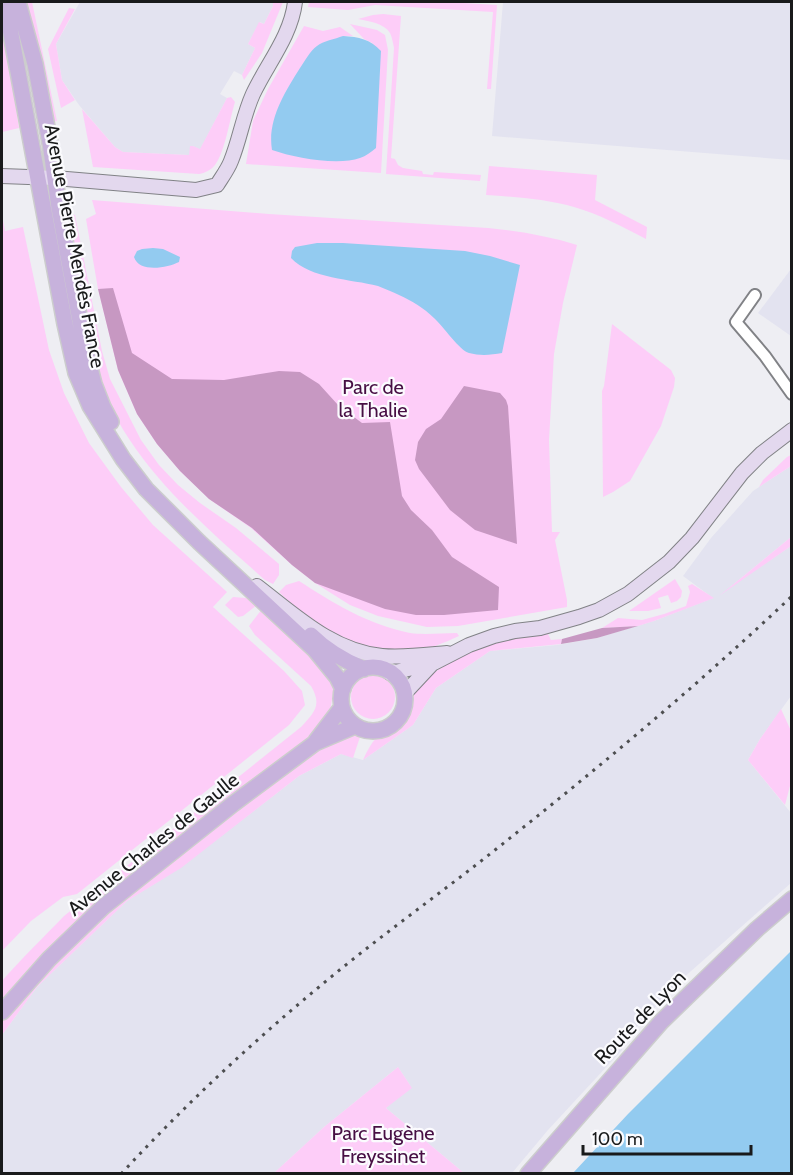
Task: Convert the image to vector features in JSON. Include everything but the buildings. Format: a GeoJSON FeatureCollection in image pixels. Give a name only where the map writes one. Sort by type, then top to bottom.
{"type":"FeatureCollection","features":[{"type":"Feature","properties":{"kind":"main road","name":"Avenue Pierre Mendès France"},"geometry":{"type":"LineString","coordinates":[[5,2],[71,352],[76,373],[90,406],[123,459],[146,489],[199,542],[315,650],[337,677],[343,689]]}},
{"type":"Feature","properties":{"kind":"main road","name":"Avenue Pierre Mendès France"},"geometry":{"type":"LineString","coordinates":[[18,2],[35,63],[85,348],[94,384],[103,407],[141,471],[257,586],[315,639],[351,663],[364,669],[382,669],[390,673],[432,664],[469,645],[494,636],[552,625],[599,610],[628,594],[669,562],[693,537],[752,462],[792,430]]}},
{"type":"Feature","properties":{"kind":"main road"},"geometry":{"type":"LineString","coordinates":[[2,176],[55,178],[196,190],[218,185],[231,162],[252,95],[280,45],[294,11],[295,2]]}},
{"type":"Feature","properties":{"kind":"main road"},"geometry":{"type":"LineString","coordinates":[[257,586],[314,630],[349,648],[381,656],[403,657],[452,653]]}},
{"type":"Feature","properties":{"kind":"main road","name":"Avenue Pierre Mendès France"},"geometry":{"type":"LineString","coordinates":[[355,726],[371,731],[380,730],[397,721],[405,704],[404,694],[432,664]]}},
{"type":"Feature","properties":{"kind":"main road"},"geometry":{"type":"LineString","coordinates":[[355,726],[349,721],[342,707],[341,698],[343,689],[351,676],[364,669]]}},
{"type":"Feature","properties":{"kind":"main road"},"geometry":{"type":"LineString","coordinates":[[390,673],[399,682],[404,694]]}},
{"type":"Feature","properties":{"kind":"main road","name":"Avenue Charles de Gaulle"},"geometry":{"type":"LineString","coordinates":[[315,743],[342,707]]}},
{"type":"Feature","properties":{"kind":"main road","name":"Avenue Charles de Gaulle"},"geometry":{"type":"LineString","coordinates":[[2,1012],[50,959],[104,907],[233,804],[315,743],[355,726]]}},
{"type":"Feature","properties":{"kind":"main road","name":"Route de Lyon"},"geometry":{"type":"LineString","coordinates":[[528,1173],[661,1022],[757,929],[792,899]]}},
{"type":"Feature","properties":{"kind":"street"},"geometry":{"type":"LineString","coordinates":[[755,295],[736,322],[765,356],[792,394]]}},
{"type":"Feature","properties":{"kind":"shaded area"},"geometry":{"type":"Polygon","coordinates":[[[80,2],[273,2],[273,6],[264,24],[260,22],[248,44],[255,48],[242,75],[234,71],[220,94],[227,98],[200,150],[193,146],[189,155],[123,152],[115,147],[79,105],[62,80],[56,44],[80,2]]]}},
{"type":"Feature","properties":{"kind":"shaded area"},"geometry":{"type":"Polygon","coordinates":[[[503,2],[791,2],[791,160],[492,136],[503,2]]]}},
{"type":"Feature","properties":{"kind":"shaded area"},"geometry":{"type":"Polygon","coordinates":[[[791,269],[791,336],[758,313],[791,269]]]}},
{"type":"Feature","properties":{"kind":"shaded area"},"geometry":{"type":"Polygon","coordinates":[[[113,288],[132,353],[172,379],[224,380],[279,371],[300,372],[319,384],[338,405],[362,423],[390,422],[402,496],[411,510],[432,530],[452,557],[499,587],[498,610],[416,615],[385,609],[315,583],[252,528],[209,499],[180,471],[157,444],[137,414],[118,370],[98,289],[113,288]]]}},
{"type":"Feature","properties":{"kind":"shaded area"},"geometry":{"type":"Polygon","coordinates":[[[464,386],[500,393],[506,400],[517,544],[475,530],[450,510],[419,469],[415,460],[418,442],[426,429],[441,419],[464,386]]]}},
{"type":"Feature","properties":{"kind":"shaded area"},"geometry":{"type":"Polygon","coordinates":[[[791,466],[791,537],[730,587],[791,546],[791,696],[748,760],[791,813],[791,883],[682,979],[624,1040],[622,1050],[548,1130],[512,1173],[464,1173],[386,1108],[410,1085],[398,1067],[324,1127],[274,1173],[2,1174],[2,1035],[37,987],[127,901],[181,867],[299,776],[341,754],[363,760],[413,725],[436,688],[490,651],[557,645],[597,638],[654,621],[713,598],[683,576],[711,538],[753,491],[791,466]]]}},
{"type":"Feature","properties":{"kind":"shaded area"},"geometry":{"type":"Polygon","coordinates":[[[638,626],[597,638],[561,644],[562,639],[602,628],[638,626]]]}},
{"type":"Feature","properties":{"kind":"green space"},"geometry":{"type":"Polygon","coordinates":[[[23,2],[32,2],[57,121],[52,122],[23,2]]]}},
{"type":"Feature","properties":{"kind":"green space"},"geometry":{"type":"Polygon","coordinates":[[[273,2],[283,2],[262,53],[244,80],[242,75],[255,48],[248,44],[259,22],[264,24],[273,2]]]}},
{"type":"Feature","properties":{"kind":"green space"},"geometry":{"type":"Polygon","coordinates":[[[309,2],[447,2],[497,5],[491,89],[487,89],[493,12],[375,5],[348,10],[308,7],[309,2]]]}},
{"type":"Feature","properties":{"kind":"green space"},"geometry":{"type":"Polygon","coordinates":[[[69,8],[75,9],[56,44],[62,80],[75,100],[61,108],[48,49],[69,8]]]}},
{"type":"Feature","properties":{"kind":"green space"},"geometry":{"type":"Polygon","coordinates":[[[383,14],[401,16],[391,158],[403,168],[422,171],[423,174],[433,175],[434,172],[481,175],[480,181],[386,174],[394,48],[391,35],[384,27],[358,19],[383,14]]]}},
{"type":"Feature","properties":{"kind":"green space"},"geometry":{"type":"Polygon","coordinates":[[[2,20],[19,128],[2,132],[3,106],[2,20]]]}},
{"type":"Feature","properties":{"kind":"green space"},"geometry":{"type":"Polygon","coordinates":[[[350,24],[377,30],[385,35],[388,50],[381,173],[246,164],[253,121],[268,89],[304,26],[323,31],[340,27],[353,36],[343,36],[374,44],[364,39],[350,24]]]}},
{"type":"Feature","properties":{"kind":"green space"},"geometry":{"type":"Polygon","coordinates":[[[231,97],[235,102],[224,144],[219,159],[208,171],[199,174],[93,167],[82,109],[115,147],[123,152],[189,155],[190,146],[200,149],[227,98],[231,97]]]}},
{"type":"Feature","properties":{"kind":"green space"},"geometry":{"type":"Polygon","coordinates":[[[489,166],[597,175],[595,200],[647,227],[646,239],[602,217],[574,207],[541,200],[486,195],[489,166]]]}},
{"type":"Feature","properties":{"kind":"green space","name":"Parc de la Thalie"},"geometry":{"type":"Polygon","coordinates":[[[92,200],[488,228],[533,234],[577,245],[554,354],[549,440],[552,532],[560,532],[555,540],[567,607],[458,626],[427,627],[378,616],[350,605],[315,583],[251,528],[209,499],[180,471],[157,444],[137,414],[118,370],[98,289],[86,219],[96,214],[92,200]]]}},
{"type":"Feature","properties":{"kind":"green space"},"geometry":{"type":"Polygon","coordinates":[[[2,215],[5,231],[23,227],[49,350],[64,393],[89,443],[121,487],[153,525],[227,592],[213,607],[284,671],[302,691],[305,705],[289,725],[77,894],[63,897],[31,921],[2,951],[2,215]]]}},
{"type":"Feature","properties":{"kind":"green space"},"geometry":{"type":"Polygon","coordinates":[[[67,215],[75,215],[102,351],[110,379],[141,440],[159,465],[178,485],[236,528],[279,564],[279,575],[273,584],[265,580],[211,531],[160,480],[138,452],[119,422],[103,390],[91,355],[67,215]]]}},
{"type":"Feature","properties":{"kind":"green space"},"geometry":{"type":"Polygon","coordinates":[[[612,324],[671,370],[675,378],[661,426],[630,481],[603,497],[602,391],[612,324]]]}},
{"type":"Feature","properties":{"kind":"green space"},"geometry":{"type":"Polygon","coordinates":[[[791,455],[791,466],[759,487],[763,480],[791,455]]]}},
{"type":"Feature","properties":{"kind":"green space"},"geometry":{"type":"Polygon","coordinates":[[[791,537],[791,546],[719,596],[791,537]]]}},
{"type":"Feature","properties":{"kind":"green space"},"geometry":{"type":"Polygon","coordinates":[[[675,579],[682,591],[677,601],[671,603],[668,595],[658,598],[661,608],[629,611],[675,579]]]}},
{"type":"Feature","properties":{"kind":"green space"},"geometry":{"type":"Polygon","coordinates":[[[299,581],[338,605],[380,625],[410,633],[457,633],[459,636],[423,650],[411,652],[364,649],[354,646],[319,626],[279,592],[286,585],[299,581]]]}},
{"type":"Feature","properties":{"kind":"green space"},"geometry":{"type":"Polygon","coordinates":[[[692,584],[714,598],[638,626],[602,628],[618,618],[642,620],[686,606],[690,592],[688,586],[692,584]]]}},
{"type":"Feature","properties":{"kind":"green space"},"geometry":{"type":"Polygon","coordinates":[[[233,597],[246,598],[257,605],[243,616],[238,617],[225,605],[233,597]]]}},
{"type":"Feature","properties":{"kind":"green space"},"geometry":{"type":"Polygon","coordinates":[[[262,609],[326,668],[334,687],[330,712],[302,745],[252,780],[110,891],[30,967],[2,1000],[2,981],[64,916],[301,727],[313,712],[316,698],[311,686],[255,635],[249,626],[262,609]]]}},
{"type":"Feature","properties":{"kind":"green space"},"geometry":{"type":"Polygon","coordinates":[[[548,634],[551,640],[562,639],[561,644],[490,651],[436,688],[413,725],[363,760],[378,736],[402,723],[416,690],[434,672],[466,653],[490,643],[548,634]]]}},
{"type":"Feature","properties":{"kind":"green space"},"geometry":{"type":"Polygon","coordinates":[[[373,675],[382,676],[389,681],[394,688],[394,706],[389,713],[382,718],[373,719],[364,718],[357,713],[352,706],[351,697],[352,688],[357,681],[364,676],[373,675]]]}},
{"type":"Feature","properties":{"kind":"green space"},"geometry":{"type":"Polygon","coordinates":[[[781,709],[792,733],[791,782],[785,805],[748,760],[781,709]]]}},
{"type":"Feature","properties":{"kind":"green space"},"geometry":{"type":"Polygon","coordinates":[[[353,733],[361,734],[353,758],[341,754],[299,776],[181,868],[127,901],[37,987],[2,1035],[2,1022],[32,986],[86,931],[166,864],[321,746],[353,733]]]}},
{"type":"Feature","properties":{"kind":"green space","name":"Parc Eugène Freyssinet"},"geometry":{"type":"Polygon","coordinates":[[[398,1067],[412,1088],[386,1108],[464,1173],[274,1173],[324,1127],[398,1067]]]}},
{"type":"Feature","properties":{"kind":"water"},"geometry":{"type":"Polygon","coordinates":[[[343,36],[364,39],[381,51],[376,148],[360,158],[340,161],[304,158],[272,150],[272,128],[278,107],[300,68],[317,46],[343,36]]]}},
{"type":"Feature","properties":{"kind":"water"},"geometry":{"type":"Polygon","coordinates":[[[317,243],[465,251],[520,265],[502,353],[477,355],[469,353],[461,348],[430,314],[409,300],[378,286],[320,274],[299,265],[291,258],[295,247],[317,243]]]}},
{"type":"Feature","properties":{"kind":"water"},"geometry":{"type":"Polygon","coordinates":[[[163,249],[180,257],[179,262],[154,268],[137,262],[134,257],[137,251],[163,249]]]}},
{"type":"Feature","properties":{"kind":"water"},"geometry":{"type":"Polygon","coordinates":[[[791,951],[791,1173],[573,1173],[628,1114],[791,951]]]}},
{"type":"Feature","properties":{"kind":"railway"},"geometry":{"type":"LineString","coordinates":[[121,1174],[192,1101],[293,1009],[609,758],[683,695],[792,596]]}}]}
